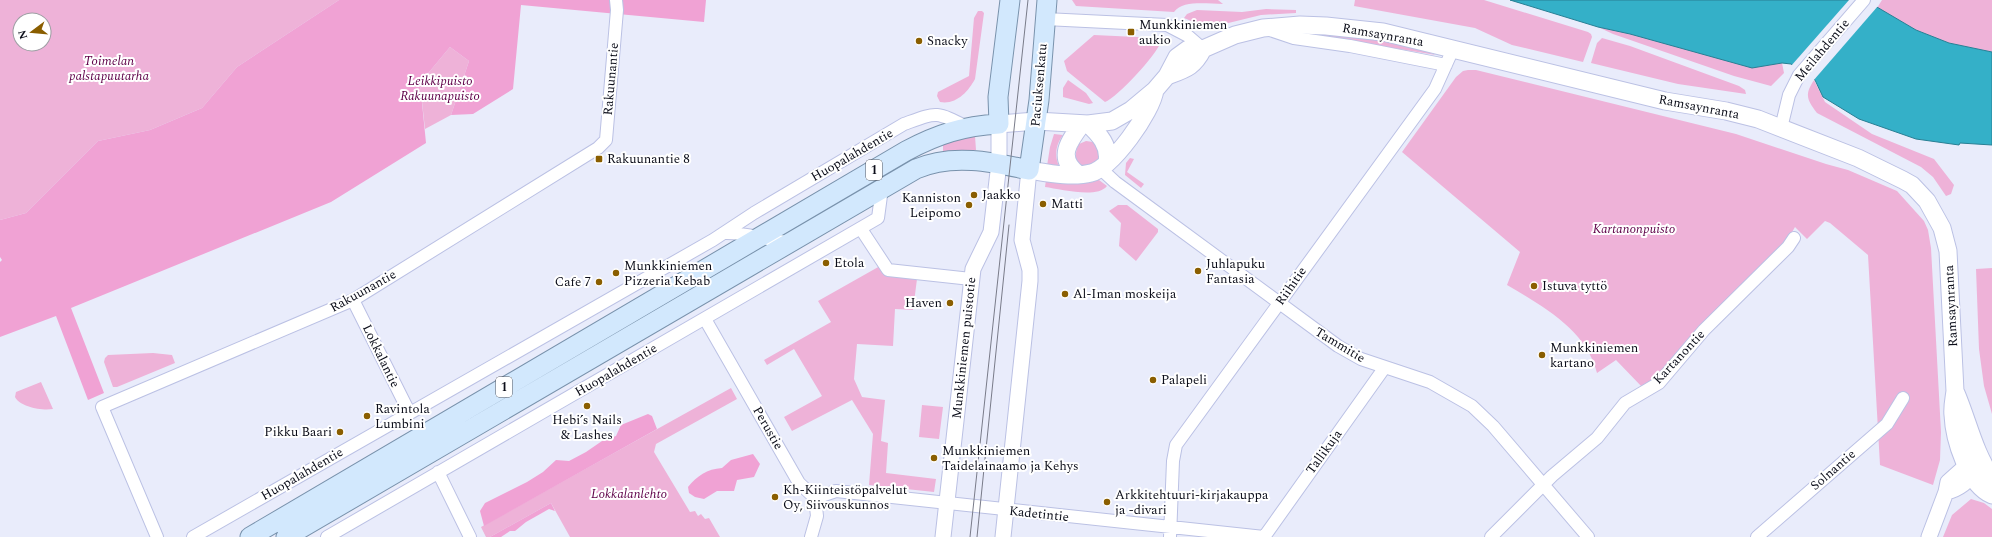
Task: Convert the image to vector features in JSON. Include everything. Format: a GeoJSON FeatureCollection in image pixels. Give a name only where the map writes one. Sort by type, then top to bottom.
{"type":"FeatureCollection","features":[{"type":"Feature","properties":{"kind":"main road"},"geometry":{"type":"LineString","coordinates":[[999,124],[998,97],[1010,0]]}},
{"type":"Feature","properties":{"kind":"main road","name":"Paciuksenkatu"},"geometry":{"type":"LineString","coordinates":[[1029,170],[1036,121],[1047,0]]}},
{"type":"Feature","properties":{"kind":"main road","name":"Ramsaynranta"},"geometry":{"type":"LineString","coordinates":[[1036,121],[1085,124],[1106,122],[1121,116],[1155,90],[1167,76],[1177,57],[1188,49],[1203,49],[1235,34],[1264,28],[1300,25],[1352,28],[1383,32],[1665,101],[1726,111],[1758,119],[1858,158],[1902,180],[1920,193],[1933,210],[1942,228],[1948,252],[1955,391],[1973,468]]}},
{"type":"Feature","properties":{"kind":"main road","name":"Ramsaynranta"},"geometry":{"type":"LineString","coordinates":[[1104,166],[1144,119],[1155,90]]}},
{"type":"Feature","properties":{"kind":"main road","name":"Huopalahdentie"},"geometry":{"type":"LineString","coordinates":[[250,537],[920,144],[967,127],[1036,121]]}},
{"type":"Feature","properties":{"kind":"main road"},"geometry":{"type":"LineString","coordinates":[[1029,170],[1078,174],[1091,173],[1104,166],[1108,155],[1104,142],[1098,133],[1085,124],[1068,144],[1066,150],[1069,164],[1078,174]]}},
{"type":"Feature","properties":{"kind":"main road","name":"Huopalahdentie"},"geometry":{"type":"LineString","coordinates":[[286,537],[916,169],[936,162],[966,161],[999,163],[1029,170]]}},
{"type":"Feature","properties":{"kind":"main road"},"geometry":{"type":"LineString","coordinates":[[1973,468],[1992,478]]}},
{"type":"Feature","properties":{"kind":"main road"},"geometry":{"type":"LineString","coordinates":[[1973,468],[1986,492],[1992,495]]}},
{"type":"Feature","properties":{"kind":"street","name":"Rakuunantie"},"geometry":{"type":"LineString","coordinates":[[157,537],[102,407],[353,300],[598,148],[606,140],[617,10],[616,0]]}},
{"type":"Feature","properties":{"kind":"street","name":"Meilahdentie"},"geometry":{"type":"LineString","coordinates":[[1781,128],[1789,94],[1799,74],[1864,0]]}},
{"type":"Feature","properties":{"kind":"street"},"geometry":{"type":"LineString","coordinates":[[1045,19],[1167,25],[1184,33],[1203,49]]}},
{"type":"Feature","properties":{"kind":"street","name":"Ramsaynranta"},"geometry":{"type":"LineString","coordinates":[[1264,28],[1294,38],[1350,46],[1446,65]]}},
{"type":"Feature","properties":{"kind":"street","name":"Riihitie"},"geometry":{"type":"LineString","coordinates":[[1171,533],[1173,461],[1176,445],[1434,89],[1453,49]]}},
{"type":"Feature","properties":{"kind":"street","name":"Huopalahdentie"},"geometry":{"type":"LineString","coordinates":[[193,537],[723,234],[766,206],[904,124],[929,115],[942,114],[967,127]]}},
{"type":"Feature","properties":{"kind":"street"},"geometry":{"type":"LineString","coordinates":[[999,124],[999,163]]}},
{"type":"Feature","properties":{"kind":"street","name":"Munkkiniemen puistotie"},"geometry":{"type":"LineString","coordinates":[[943,537],[973,265],[991,232],[999,163]]}},
{"type":"Feature","properties":{"kind":"street","name":"Tammitie"},"geometry":{"type":"LineString","coordinates":[[1104,166],[1115,182],[1338,346],[1361,359],[1412,374],[1430,382],[1472,406],[1493,426],[1588,537]]}},
{"type":"Feature","properties":{"kind":"street"},"geometry":{"type":"LineString","coordinates":[[1003,537],[1030,281],[1030,270],[1022,240],[1029,170]]}},
{"type":"Feature","properties":{"kind":"street","name":"Huopalahdentie"},"geometry":{"type":"LineString","coordinates":[[327,537],[878,218],[882,188]]}},
{"type":"Feature","properties":{"kind":"street"},"geometry":{"type":"LineString","coordinates":[[861,228],[888,270],[971,279]]}},
{"type":"Feature","properties":{"kind":"street"},"geometry":{"type":"LineString","coordinates":[[723,234],[737,233],[771,242],[791,242]]}},
{"type":"Feature","properties":{"kind":"street","name":"Kartanontie"},"geometry":{"type":"LineString","coordinates":[[1490,537],[1543,486],[1597,438],[1625,403],[1659,383],[1704,330],[1788,247],[1794,238]]}},
{"type":"Feature","properties":{"kind":"street","name":"Lokkalantie"},"geometry":{"type":"LineString","coordinates":[[353,300],[410,412]]}},
{"type":"Feature","properties":{"kind":"street","name":"Perustie"},"geometry":{"type":"LineString","coordinates":[[705,319],[799,483],[816,498]]}},
{"type":"Feature","properties":{"kind":"street","name":"Tallikuja"},"geometry":{"type":"LineString","coordinates":[[1264,537],[1384,367]]}},
{"type":"Feature","properties":{"kind":"street","name":"Solnantie"},"geometry":{"type":"LineString","coordinates":[[1757,537],[1887,424],[1903,398]]}},
{"type":"Feature","properties":{"kind":"street"},"geometry":{"type":"LineString","coordinates":[[1929,537],[1946,492],[1948,482],[1952,476],[1973,468]]}},
{"type":"Feature","properties":{"kind":"street"},"geometry":{"type":"LineString","coordinates":[[438,472],[470,537]]}},
{"type":"Feature","properties":{"kind":"street","name":"Kadetintie"},"geometry":{"type":"LineString","coordinates":[[816,498],[836,491],[1006,510],[1171,533],[1264,537]]}},
{"type":"Feature","properties":{"kind":"street"},"geometry":{"type":"LineString","coordinates":[[811,537],[817,516],[816,498]]}},
{"type":"Feature","properties":{"kind":"green space","name":"Toimelan palstapuutarha"},"geometry":{"type":"Polygon","coordinates":[[[0,0],[339,0],[237,67],[202,108],[150,130],[98,141],[26,213],[0,220],[0,0]]]}},
{"type":"Feature","properties":{"kind":"green space"},"geometry":{"type":"Polygon","coordinates":[[[1072,0],[1218,0],[1223,4],[1189,4],[1178,8],[1174,12],[1076,6],[1072,0]]]}},
{"type":"Feature","properties":{"kind":"green space"},"geometry":{"type":"Polygon","coordinates":[[[1355,0],[1484,0],[1588,32],[1592,37],[1583,62],[1512,45],[1475,28],[1354,6],[1355,0]]]}},
{"type":"Feature","properties":{"kind":"green space"},"geometry":{"type":"Polygon","coordinates":[[[1882,0],[1992,0],[1992,52],[1949,43],[1916,30],[1877,8],[1882,0]]]}},
{"type":"Feature","properties":{"kind":"green space"},"geometry":{"type":"Polygon","coordinates":[[[1266,9],[1296,10],[1296,13],[1261,15],[1208,28],[1184,18],[1187,14],[1197,10],[1242,12],[1266,9]]]}},
{"type":"Feature","properties":{"kind":"green space"},"geometry":{"type":"Polygon","coordinates":[[[978,11],[982,11],[984,13],[975,79],[961,96],[951,102],[940,102],[937,96],[938,92],[969,76],[974,18],[978,11]]]}},
{"type":"Feature","properties":{"kind":"green space"},"geometry":{"type":"Polygon","coordinates":[[[1598,27],[1782,63],[1784,73],[1771,86],[1734,76],[1613,34],[1598,27]]]}},
{"type":"Feature","properties":{"kind":"green space"},"geometry":{"type":"Polygon","coordinates":[[[1295,32],[1366,38],[1401,44],[1436,55],[1295,32]]]}},
{"type":"Feature","properties":{"kind":"green space"},"geometry":{"type":"Polygon","coordinates":[[[1094,35],[1158,38],[1161,42],[1152,56],[1136,75],[1111,99],[1105,102],[1067,71],[1064,61],[1094,35]]]}},
{"type":"Feature","properties":{"kind":"green space"},"geometry":{"type":"Polygon","coordinates":[[[1602,38],[1630,46],[1739,86],[1745,90],[1746,94],[1678,84],[1591,63],[1597,43],[1602,38]]]}},
{"type":"Feature","properties":{"kind":"green space","name":"Leikkipuisto Rakuunapuisto"},"geometry":{"type":"Polygon","coordinates":[[[450,47],[469,61],[451,115],[425,129],[420,83],[450,47]]]}},
{"type":"Feature","properties":{"kind":"green space","name":"Kartanonpuisto"},"geometry":{"type":"Polygon","coordinates":[[[1476,70],[1736,134],[1848,170],[1897,191],[1924,221],[1928,230],[1931,248],[1941,432],[1940,460],[1933,485],[1880,465],[1868,255],[1830,223],[1825,221],[1807,239],[1795,227],[1785,244],[1656,378],[1643,388],[1616,360],[1597,373],[1584,344],[1562,321],[1549,311],[1507,285],[1520,252],[1402,152],[1456,77],[1463,71],[1476,70]]]}},
{"type":"Feature","properties":{"kind":"green space"},"geometry":{"type":"Polygon","coordinates":[[[1068,80],[1086,93],[1093,103],[1089,104],[1063,97],[1063,88],[1068,80]]]}},
{"type":"Feature","properties":{"kind":"green space"},"geometry":{"type":"Polygon","coordinates":[[[1814,80],[1825,102],[1872,134],[1934,159],[1954,185],[1951,194],[1946,196],[1933,177],[1921,167],[1817,113],[1808,96],[1809,89],[1814,80]]]}},
{"type":"Feature","properties":{"kind":"green space"},"geometry":{"type":"Polygon","coordinates":[[[1054,134],[1063,135],[1056,150],[1057,162],[1059,166],[1047,166],[1050,147],[1054,134]]]}},
{"type":"Feature","properties":{"kind":"green space"},"geometry":{"type":"Polygon","coordinates":[[[975,136],[976,150],[943,151],[943,144],[975,136]]]}},
{"type":"Feature","properties":{"kind":"green space"},"geometry":{"type":"Polygon","coordinates":[[[1086,141],[1093,142],[1099,148],[1099,160],[1089,166],[1083,166],[1077,162],[1076,151],[1079,144],[1086,141]]]}},
{"type":"Feature","properties":{"kind":"green space"},"geometry":{"type":"Polygon","coordinates":[[[1130,158],[1134,159],[1127,172],[1144,184],[1141,188],[1125,175],[1126,163],[1130,158]]]}},
{"type":"Feature","properties":{"kind":"green space"},"geometry":{"type":"Polygon","coordinates":[[[1046,180],[1080,182],[1099,180],[1107,186],[1102,190],[1087,193],[1045,187],[1046,180]]]}},
{"type":"Feature","properties":{"kind":"green space"},"geometry":{"type":"Polygon","coordinates":[[[1118,205],[1127,205],[1158,229],[1158,232],[1136,261],[1119,246],[1121,223],[1109,211],[1118,205]]]}},
{"type":"Feature","properties":{"kind":"green space"},"geometry":{"type":"Polygon","coordinates":[[[880,266],[886,276],[917,279],[913,310],[895,309],[893,346],[857,344],[854,379],[862,397],[885,400],[881,441],[888,443],[886,473],[936,479],[934,492],[869,485],[873,434],[852,400],[792,431],[784,417],[822,396],[794,349],[767,365],[764,360],[831,322],[818,301],[880,266]]]}},
{"type":"Feature","properties":{"kind":"green space"},"geometry":{"type":"Polygon","coordinates":[[[1992,268],[1992,414],[1984,386],[1979,349],[1976,269],[1992,268]]]}},
{"type":"Feature","properties":{"kind":"green space"},"geometry":{"type":"Polygon","coordinates":[[[153,353],[172,355],[175,363],[117,387],[113,387],[104,362],[108,355],[153,353]]]}},
{"type":"Feature","properties":{"kind":"green space"},"geometry":{"type":"Polygon","coordinates":[[[41,382],[53,409],[32,408],[26,406],[15,397],[16,392],[41,382]]]}},
{"type":"Feature","properties":{"kind":"green space","name":"Lokkalanlehto"},"geometry":{"type":"Polygon","coordinates":[[[731,388],[737,399],[656,444],[654,452],[690,512],[695,511],[698,516],[701,514],[705,519],[709,518],[720,537],[570,537],[551,503],[490,537],[486,537],[481,527],[731,388]]]}},
{"type":"Feature","properties":{"kind":"green space"},"geometry":{"type":"Polygon","coordinates":[[[922,405],[943,407],[939,439],[919,437],[922,405]]]}},
{"type":"Feature","properties":{"kind":"green space"},"geometry":{"type":"Polygon","coordinates":[[[1971,499],[1984,503],[1992,509],[1992,537],[1943,537],[1952,515],[1971,499]]]}},
{"type":"Feature","properties":{"kind":"shaded area"},"geometry":{"type":"Polygon","coordinates":[[[339,0],[706,0],[704,22],[521,5],[513,89],[473,114],[451,115],[469,61],[450,47],[420,83],[426,143],[331,202],[71,308],[104,393],[88,400],[56,316],[0,337],[0,262],[2,260],[0,257],[0,220],[26,213],[98,141],[150,130],[202,108],[237,67],[339,0]]]}},
{"type":"Feature","properties":{"kind":"shaded area"},"geometry":{"type":"Polygon","coordinates":[[[648,414],[652,416],[657,429],[484,526],[480,511],[485,503],[527,482],[543,472],[556,460],[569,461],[602,441],[616,436],[621,425],[648,414]]]}},
{"type":"Feature","properties":{"kind":"shaded area"},"geometry":{"type":"Polygon","coordinates":[[[753,454],[760,464],[754,477],[737,480],[734,491],[717,491],[704,499],[695,497],[689,493],[688,487],[703,474],[722,468],[731,460],[753,454]]]}},
{"type":"Feature","properties":{"kind":"shaded area"},"geometry":{"type":"Polygon","coordinates":[[[551,503],[555,511],[549,509],[526,522],[515,531],[510,531],[501,537],[490,537],[551,503]]]}},
{"type":"Feature","properties":{"kind":"water"},"geometry":{"type":"Polygon","coordinates":[[[1510,0],[1865,0],[1916,30],[1949,43],[1992,52],[1992,145],[1960,143],[1959,145],[1916,139],[1859,119],[1823,97],[1815,80],[1791,64],[1782,63],[1752,68],[1630,34],[1598,27],[1510,0]]]}},
{"type":"Feature","properties":{"kind":"pier"},"geometry":{"type":"Polygon","coordinates":[[[1849,0],[1868,0],[1878,6],[1813,81],[1791,66],[1849,0]]]}},
{"type":"Feature","properties":{"kind":"tram line"},"geometry":{"type":"LineString","coordinates":[[970,537],[1028,0]]}},
{"type":"Feature","properties":{"kind":"tram line"},"geometry":{"type":"LineString","coordinates":[[977,537],[1009,225]]}},
{"type":"Feature","properties":{"kind":"place","name":"Munkkiniemen aukio"},"geometry":{"type":"Point","coordinates":[1131,32]}},
{"type":"Feature","properties":{"kind":"place","name":"Snacky"},"geometry":{"type":"Point","coordinates":[919,41]}},
{"type":"Feature","properties":{"kind":"place","name":"Rakuunantie 8"},"geometry":{"type":"Point","coordinates":[599,159]}},
{"type":"Feature","properties":{"kind":"place","name":"Jaakko"},"geometry":{"type":"Point","coordinates":[974,195]}},
{"type":"Feature","properties":{"kind":"place","name":"Matti"},"geometry":{"type":"Point","coordinates":[1043,204]}},
{"type":"Feature","properties":{"kind":"place","name":"Kanniston Leipomo"},"geometry":{"type":"Point","coordinates":[969,205]}},
{"type":"Feature","properties":{"kind":"place","name":"Etola"},"geometry":{"type":"Point","coordinates":[826,263]}},
{"type":"Feature","properties":{"kind":"place","name":"Juhlapuku Fantasia"},"geometry":{"type":"Point","coordinates":[1198,271]}},
{"type":"Feature","properties":{"kind":"place","name":"Munkkiniemen Pizzeria Kebab"},"geometry":{"type":"Point","coordinates":[616,273]}},
{"type":"Feature","properties":{"kind":"place","name":"Cafe 7"},"geometry":{"type":"Point","coordinates":[599,282]}},
{"type":"Feature","properties":{"kind":"place","name":"Istuva tyttö"},"geometry":{"type":"Point","coordinates":[1534,286]}},
{"type":"Feature","properties":{"kind":"place","name":"Al-Iman moskeija"},"geometry":{"type":"Point","coordinates":[1065,294]}},
{"type":"Feature","properties":{"kind":"place","name":"Haven"},"geometry":{"type":"Point","coordinates":[950,303]}},
{"type":"Feature","properties":{"kind":"place","name":"Munkkiniemen kartano"},"geometry":{"type":"Point","coordinates":[1542,355]}},
{"type":"Feature","properties":{"kind":"place","name":"Palapeli"},"geometry":{"type":"Point","coordinates":[1153,380]}},
{"type":"Feature","properties":{"kind":"place","name":"Hebi’s Nails & Lashes"},"geometry":{"type":"Point","coordinates":[587,406]}},
{"type":"Feature","properties":{"kind":"place","name":"Ravintola Lumbini"},"geometry":{"type":"Point","coordinates":[367,416]}},
{"type":"Feature","properties":{"kind":"place","name":"Pikku Baari"},"geometry":{"type":"Point","coordinates":[340,432]}},
{"type":"Feature","properties":{"kind":"place","name":"Munkkiniemen Taidelainaamo ja Kehys"},"geometry":{"type":"Point","coordinates":[934,458]}},
{"type":"Feature","properties":{"kind":"place","name":"Kh-Kiinteistöpalvelut Oy, Siivouskunnos"},"geometry":{"type":"Point","coordinates":[775,497]}},
{"type":"Feature","properties":{"kind":"place","name":"Arkkitehtuuri-kirjakauppa ja -divari"},"geometry":{"type":"Point","coordinates":[1107,502]}}]}
